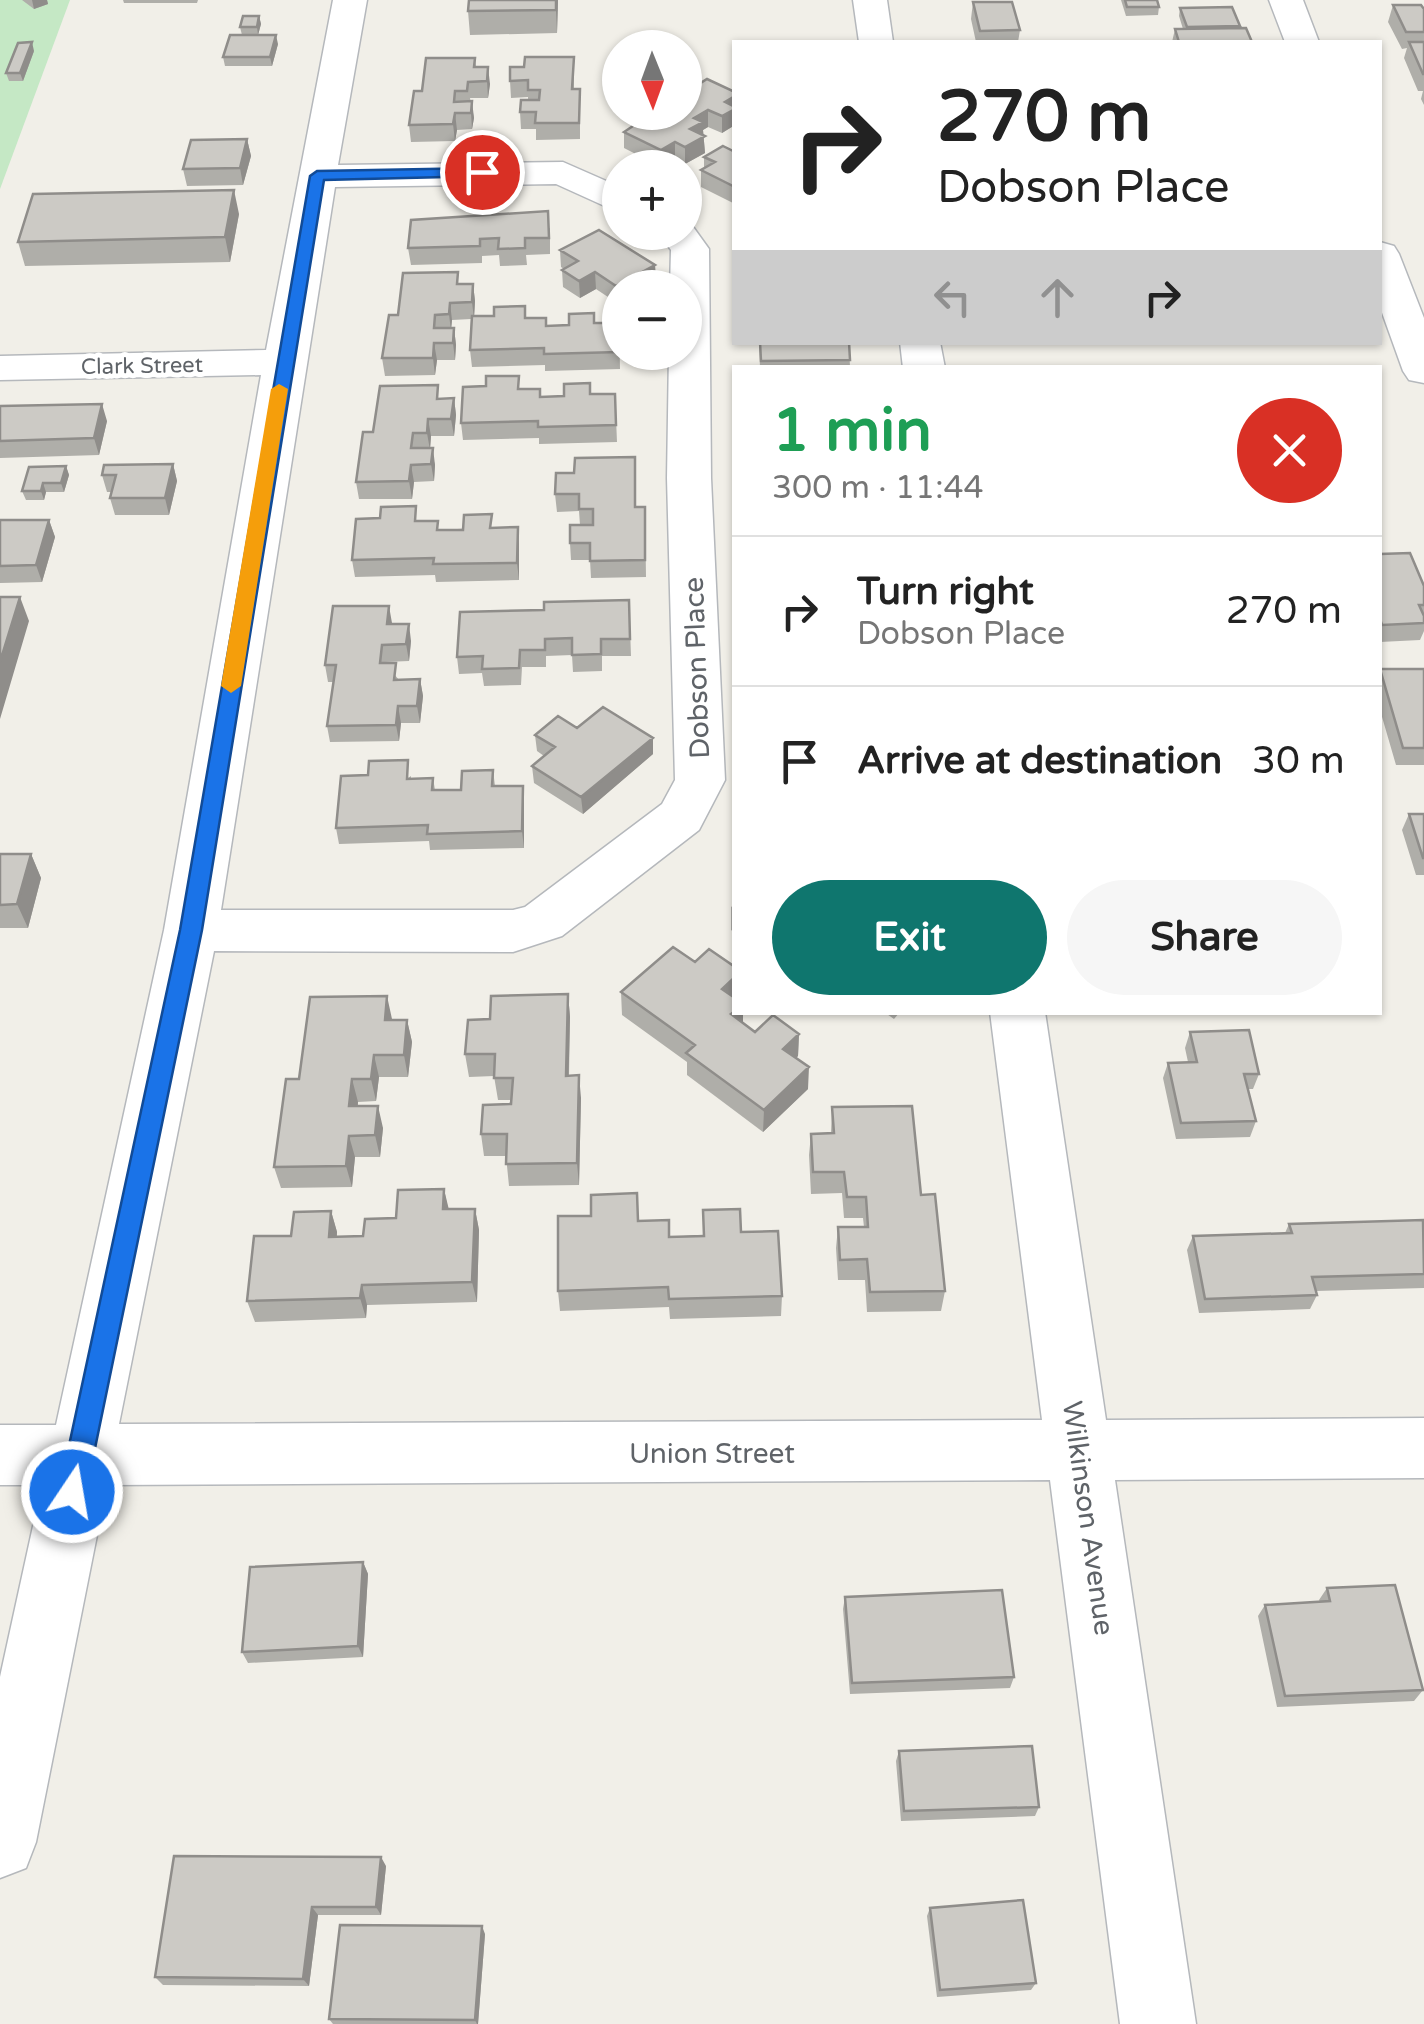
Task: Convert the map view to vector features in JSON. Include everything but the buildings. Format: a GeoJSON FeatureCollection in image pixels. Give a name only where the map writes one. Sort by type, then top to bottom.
{"type":"FeatureCollection","features":[{"type":"Feature","properties":{"kind":"street"},"geometry":{"type":"LineString","coordinates":[[0,1842],[191,930],[284,362],[350,0]]}},
{"type":"Feature","properties":{"kind":"street"},"geometry":{"type":"LineString","coordinates":[[870,0],[876,40]]}},
{"type":"Feature","properties":{"kind":"street"},"geometry":{"type":"LineString","coordinates":[[1286,0],[1301,40]]}},
{"type":"Feature","properties":{"kind":"street"},"geometry":{"type":"LineString","coordinates":[[317,176],[563,173],[602,193]]}},
{"type":"Feature","properties":{"kind":"street","name":"Dobson Place"},"geometry":{"type":"LineString","coordinates":[[191,930],[513,931],[543,922],[681,817],[700,780],[689,478],[690,250]]}},
{"type":"Feature","properties":{"kind":"street"},"geometry":{"type":"LineString","coordinates":[[1382,259],[1422,360]]}},
{"type":"Feature","properties":{"kind":"street","name":"Clark Street"},"geometry":{"type":"LineString","coordinates":[[0,368],[284,362]]}},
{"type":"Feature","properties":{"kind":"street","name":"Wilkinson Avenue"},"geometry":{"type":"LineString","coordinates":[[1017,1015],[1158,2024]]}},
{"type":"Feature","properties":{"kind":"street","name":"Union Street"},"geometry":{"type":"LineString","coordinates":[[0,1456],[1424,1448]]}},
{"type":"Feature","properties":{"kind":"green space"},"geometry":{"type":"Polygon","coordinates":[[[0,0],[70,0],[0,189],[0,0]]]}},
{"type":"Feature","properties":{"kind":"slow traffic"},"geometry":{"type":"LineString","coordinates":[[231,686],[279,389]]}},
{"type":"Feature","properties":{"kind":"route"},"geometry":{"type":"LineString","coordinates":[[72,1492],[191,930],[317,176],[482,172]]}}]}
